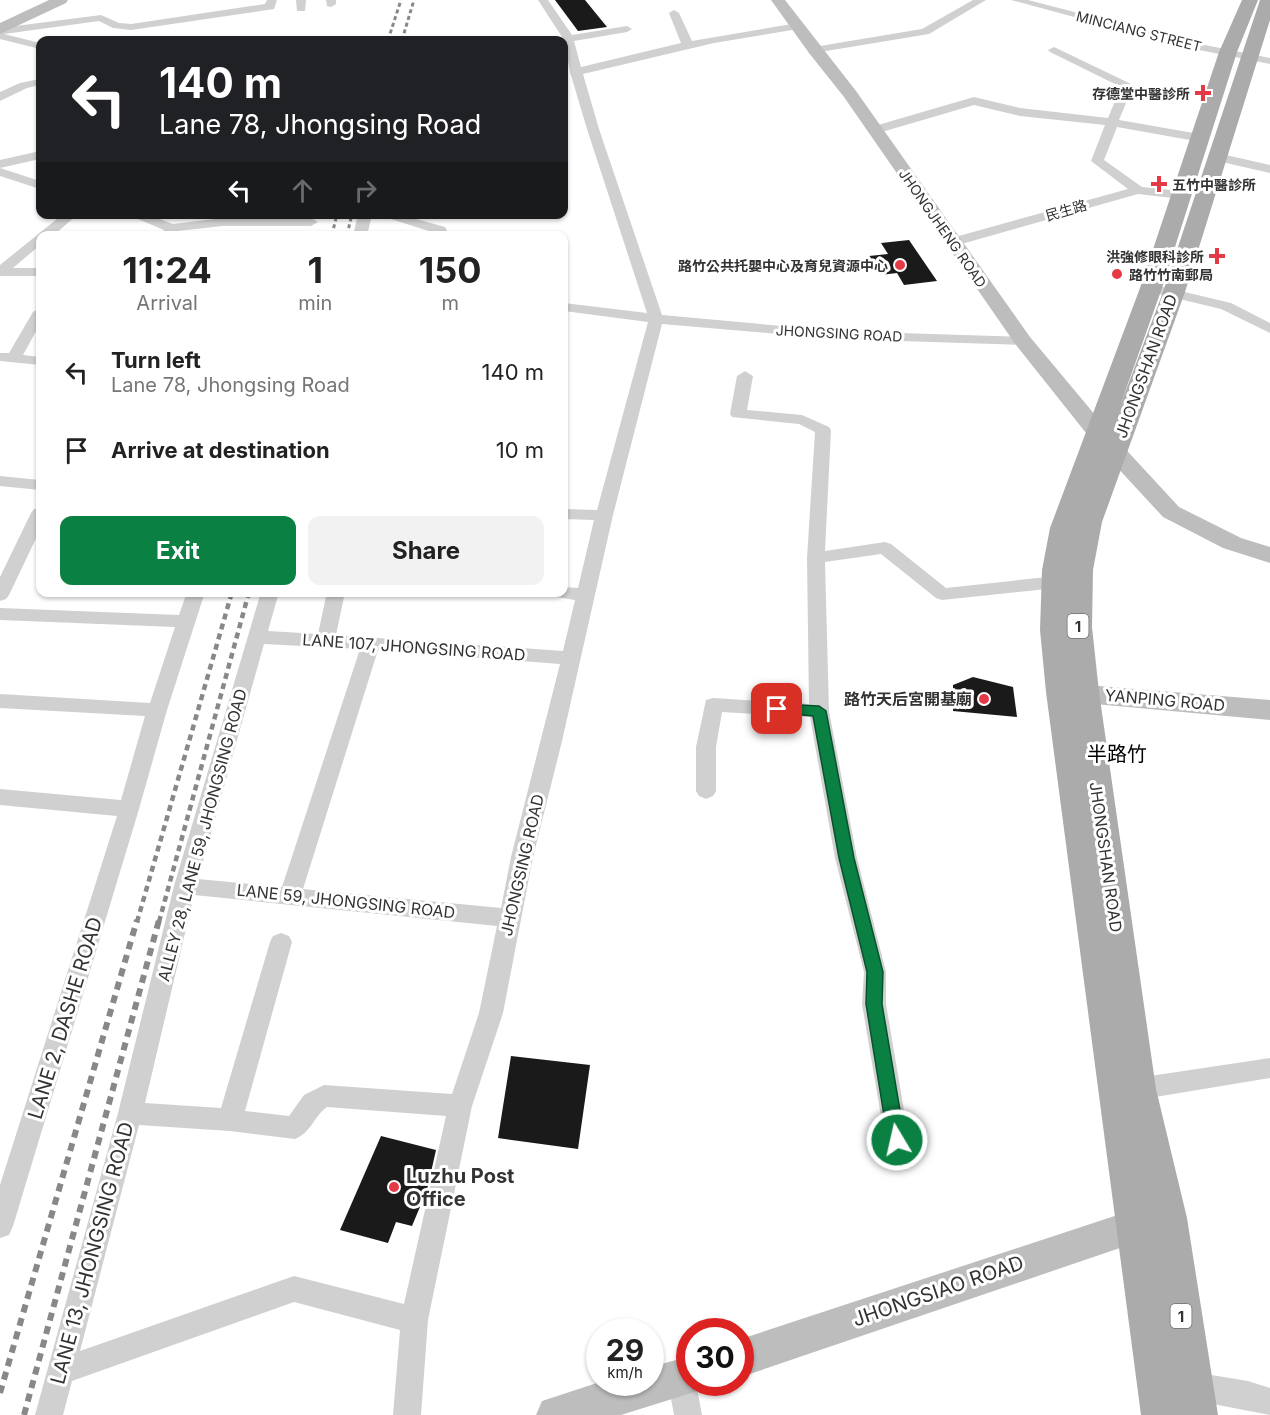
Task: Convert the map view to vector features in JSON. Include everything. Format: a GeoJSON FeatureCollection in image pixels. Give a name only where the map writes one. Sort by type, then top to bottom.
{"type":"FeatureCollection","features":[{"type":"Feature","properties":{"kind":"main road","name":"JHONGSHAN ROAD"},"geometry":{"type":"LineString","coordinates":[[1250,0],[1250,56]]}},
{"type":"Feature","properties":{"kind":"main road","name":"JHONGSHAN ROAD"},"geometry":{"type":"LineString","coordinates":[[1162,290],[1181,195],[1209,147],[1250,56],[1268,0]]}},
{"type":"Feature","properties":{"kind":"main road","name":"JHONGSHAN ROAD"},"geometry":{"type":"LineString","coordinates":[[1151,1221],[1137,1089],[1072,692],[1054,630],[1056,582],[1063,528],[1106,442],[1162,290],[1209,147]]}},
{"type":"Feature","properties":{"kind":"main road","name":"JHONGSHAN ROAD"},"geometry":{"type":"LineString","coordinates":[[1106,442],[1078,570],[1078,627],[1072,692],[1178,1400]]}},
{"type":"Feature","properties":{"kind":"street"},"geometry":{"type":"LineString","coordinates":[[0,32],[61,0]]}},
{"type":"Feature","properties":{"kind":"street"},"geometry":{"type":"LineString","coordinates":[[0,32],[101,18],[117,27],[131,27],[270,7],[272,0]]}},
{"type":"Feature","properties":{"kind":"street"},"geometry":{"type":"LineString","coordinates":[[543,0],[566,36]]}},
{"type":"Feature","properties":{"kind":"street","name":"JHONGJHENG ROAD"},"geometry":{"type":"LineString","coordinates":[[778,0],[814,50],[850,94],[1023,341],[1106,442],[1171,512],[1232,543],[1270,555]]}},
{"type":"Feature","properties":{"kind":"street"},"geometry":{"type":"LineString","coordinates":[[814,50],[925,32],[981,0]]}},
{"type":"Feature","properties":{"kind":"street","name":"MINCIANG STREET"},"geometry":{"type":"LineString","coordinates":[[1016,0],[1189,45],[1250,56]]}},
{"type":"Feature","properties":{"kind":"street"},"geometry":{"type":"LineString","coordinates":[[675,13],[687,43]]}},
{"type":"Feature","properties":{"kind":"street"},"geometry":{"type":"LineString","coordinates":[[576,72],[687,43],[745,32],[798,26]]}},
{"type":"Feature","properties":{"kind":"street"},"geometry":{"type":"LineString","coordinates":[[568,308],[656,319],[576,72],[568,39],[627,29]]}},
{"type":"Feature","properties":{"kind":"street"},"geometry":{"type":"LineString","coordinates":[[0,32],[36,45]]}},
{"type":"Feature","properties":{"kind":"street"},"geometry":{"type":"LineString","coordinates":[[1054,50],[1127,86],[1097,161],[1138,190]]}},
{"type":"Feature","properties":{"kind":"street"},"geometry":{"type":"LineString","coordinates":[[0,97],[24,85],[36,83]]}},
{"type":"Feature","properties":{"kind":"street"},"geometry":{"type":"LineString","coordinates":[[875,130],[974,101],[1020,112],[1114,123],[1209,147],[1270,170]]}},
{"type":"Feature","properties":{"kind":"street"},"geometry":{"type":"LineString","coordinates":[[0,164],[36,156]]}},
{"type":"Feature","properties":{"kind":"street"},"geometry":{"type":"LineString","coordinates":[[0,172],[36,184]]}},
{"type":"Feature","properties":{"kind":"street","name":"民生路"},"geometry":{"type":"LineString","coordinates":[[953,242],[1138,190],[1181,195]]}},
{"type":"Feature","properties":{"kind":"street"},"geometry":{"type":"LineString","coordinates":[[50,231],[66,219]]}},
{"type":"Feature","properties":{"kind":"street"},"geometry":{"type":"LineString","coordinates":[[143,219],[168,231]]}},
{"type":"Feature","properties":{"kind":"street"},"geometry":{"type":"LineString","coordinates":[[399,219],[441,231]]}},
{"type":"Feature","properties":{"kind":"street"},"geometry":{"type":"LineString","coordinates":[[175,231],[223,222],[311,224]]}},
{"type":"Feature","properties":{"kind":"street"},"geometry":{"type":"LineString","coordinates":[[0,272],[36,241]]}},
{"type":"Feature","properties":{"kind":"street"},"geometry":{"type":"LineString","coordinates":[[0,272],[36,272]]}},
{"type":"Feature","properties":{"kind":"street"},"geometry":{"type":"LineString","coordinates":[[1162,290],[1226,306],[1270,329]]}},
{"type":"Feature","properties":{"kind":"street"},"geometry":{"type":"LineString","coordinates":[[36,317],[7,357],[36,361]]}},
{"type":"Feature","properties":{"kind":"street","name":"JHONGSING ROAD"},"geometry":{"type":"LineString","coordinates":[[407,1415],[414,1320],[460,1106],[491,1013],[508,918],[552,741],[603,515],[656,319],[837,335],[1023,341]]}},
{"type":"Feature","properties":{"kind":"street"},"geometry":{"type":"LineString","coordinates":[[745,376],[738,414],[802,420],[823,430],[816,558],[819,711],[846,858],[875,972],[874,1004],[897,1140]]}},
{"type":"Feature","properties":{"kind":"street"},"geometry":{"type":"LineString","coordinates":[[0,481],[36,484]]}},
{"type":"Feature","properties":{"kind":"street"},"geometry":{"type":"LineString","coordinates":[[568,514],[603,515]]}},
{"type":"Feature","properties":{"kind":"street"},"geometry":{"type":"LineString","coordinates":[[0,595],[33,544]]}},
{"type":"Feature","properties":{"kind":"street"},"geometry":{"type":"LineString","coordinates":[[816,558],[885,548],[942,594],[1056,582]]}},
{"type":"Feature","properties":{"kind":"street"},"geometry":{"type":"LineString","coordinates":[[568,593],[584,595]]}},
{"type":"Feature","properties":{"kind":"street","name":"LANE 2, DASHE ROAD"},"geometry":{"type":"LineString","coordinates":[[0,1226],[129,809],[157,710],[194,597]]}},
{"type":"Feature","properties":{"kind":"street","name":"ALLEY 28, LANE 59, JHONGSING ROAD"},"geometry":{"type":"LineString","coordinates":[[130,1113],[185,886],[269,597]]}},
{"type":"Feature","properties":{"kind":"street"},"geometry":{"type":"LineString","coordinates":[[326,640],[335,597]]}},
{"type":"Feature","properties":{"kind":"street"},"geometry":{"type":"LineString","coordinates":[[0,614],[187,621]]}},
{"type":"Feature","properties":{"kind":"street","name":"LANE 107, JHONGSING ROAD"},"geometry":{"type":"LineString","coordinates":[[258,637],[570,658]]}},
{"type":"Feature","properties":{"kind":"street"},"geometry":{"type":"LineString","coordinates":[[290,895],[371,643]]}},
{"type":"Feature","properties":{"kind":"street","name":"YANPING ROAD"},"geometry":{"type":"LineString","coordinates":[[1072,692],[1270,710]]}},
{"type":"Feature","properties":{"kind":"street"},"geometry":{"type":"LineString","coordinates":[[0,701],[157,710]]}},
{"type":"Feature","properties":{"kind":"street"},"geometry":{"type":"LineString","coordinates":[[706,791],[706,747],[713,705],[819,711]]}},
{"type":"Feature","properties":{"kind":"street"},"geometry":{"type":"LineString","coordinates":[[0,797],[129,809]]}},
{"type":"Feature","properties":{"kind":"street","name":"LANE 59, JHONGSING ROAD"},"geometry":{"type":"LineString","coordinates":[[185,886],[508,918]]}},
{"type":"Feature","properties":{"kind":"street"},"geometry":{"type":"LineString","coordinates":[[230,1120],[281,942]]}},
{"type":"Feature","properties":{"kind":"street"},"geometry":{"type":"LineString","coordinates":[[1137,1089],[1270,1068]]}},
{"type":"Feature","properties":{"kind":"street","name":"LANE 13, JHONGSING ROAD"},"geometry":{"type":"LineString","coordinates":[[49,1415],[130,1113],[230,1120],[295,1128],[313,1103],[324,1096],[460,1106]]}},
{"type":"Feature","properties":{"kind":"street","name":"JHONGSIAO ROAD"},"geometry":{"type":"LineString","coordinates":[[754,1354],[1151,1221]]}},
{"type":"Feature","properties":{"kind":"street"},"geometry":{"type":"LineString","coordinates":[[59,1372],[294,1289],[414,1320]]}},
{"type":"Feature","properties":{"kind":"street"},"geometry":{"type":"LineString","coordinates":[[556,1415],[676,1379]]}},
{"type":"Feature","properties":{"kind":"street"},"geometry":{"type":"LineString","coordinates":[[1178,1400],[1248,1395],[1270,1402]]}},
{"type":"Feature","properties":{"kind":"street"},"geometry":{"type":"LineString","coordinates":[[687,1396],[688,1415]]}},
{"type":"Feature","properties":{"kind":"building"},"geometry":{"type":"Polygon","coordinates":[[[555,0],[585,0],[607,27],[578,31],[555,0]]]}},
{"type":"Feature","properties":{"kind":"building","name":"路竹公共托嬰中心及育兒資源中心"},"geometry":{"type":"Polygon","coordinates":[[[909,240],[937,281],[904,285],[897,273],[880,275],[869,256],[888,254],[881,243],[909,240]]]}},
{"type":"Feature","properties":{"kind":"building","name":"路竹天后宮開基廟"},"geometry":{"type":"Polygon","coordinates":[[[973,677],[1013,687],[1017,717],[953,711],[953,685],[973,677]]]}},
{"type":"Feature","properties":{"kind":"building"},"geometry":{"type":"Polygon","coordinates":[[[511,1056],[590,1065],[578,1149],[498,1138],[511,1056]]]}},
{"type":"Feature","properties":{"kind":"building","name":"Luzhu Post Office"},"geometry":{"type":"Polygon","coordinates":[[[381,1136],[436,1150],[427,1190],[412,1226],[396,1222],[388,1243],[340,1230],[381,1136]]]}},
{"type":"Feature","properties":{"kind":"railway"},"geometry":{"type":"LineString","coordinates":[[389,36],[401,0]]}},
{"type":"Feature","properties":{"kind":"railway"},"geometry":{"type":"LineString","coordinates":[[403,36],[414,0]]}},
{"type":"Feature","properties":{"kind":"railway"},"geometry":{"type":"LineString","coordinates":[[333,231],[336,219]]}},
{"type":"Feature","properties":{"kind":"railway"},"geometry":{"type":"LineString","coordinates":[[348,231],[351,219]]}},
{"type":"Feature","properties":{"kind":"railway"},"geometry":{"type":"LineString","coordinates":[[137,922],[231,597]]}},
{"type":"Feature","properties":{"kind":"railway"},"geometry":{"type":"LineString","coordinates":[[159,922],[248,597]]}},
{"type":"Feature","properties":{"kind":"railway"},"geometry":{"type":"LineString","coordinates":[[0,1393],[137,920]]}},
{"type":"Feature","properties":{"kind":"railway"},"geometry":{"type":"LineString","coordinates":[[24,1415],[159,920]]}},
{"type":"Feature","properties":{"kind":"place","name":"存德堂中醫診所"},"geometry":{"type":"Point","coordinates":[1203,93]}},
{"type":"Feature","properties":{"kind":"place","name":"五竹中醫診所"},"geometry":{"type":"Point","coordinates":[1159,184]}},
{"type":"Feature","properties":{"kind":"place","name":"洪強修眼科診所"},"geometry":{"type":"Point","coordinates":[1217,256]}},
{"type":"Feature","properties":{"kind":"place","name":"路竹公共托嬰中心及育兒資源中心"},"geometry":{"type":"Point","coordinates":[900,265]}},
{"type":"Feature","properties":{"kind":"place","name":"路竹竹南郵局"},"geometry":{"type":"Point","coordinates":[1117,274]}},
{"type":"Feature","properties":{"kind":"place","name":"路竹天后宮開基廟"},"geometry":{"type":"Point","coordinates":[984,699]}},
{"type":"Feature","properties":{"kind":"place","name":"Luzhu Post Office"},"geometry":{"type":"Point","coordinates":[394,1187]}},
{"type":"Feature","properties":{"kind":"district","name":"半路竹"},"geometry":{"type":"Point","coordinates":[1117,754]}},
{"type":"Feature","properties":{"kind":"route"},"geometry":{"type":"LineString","coordinates":[[777,709],[819,711],[846,858],[875,972],[874,1004],[897,1140]]}}]}
